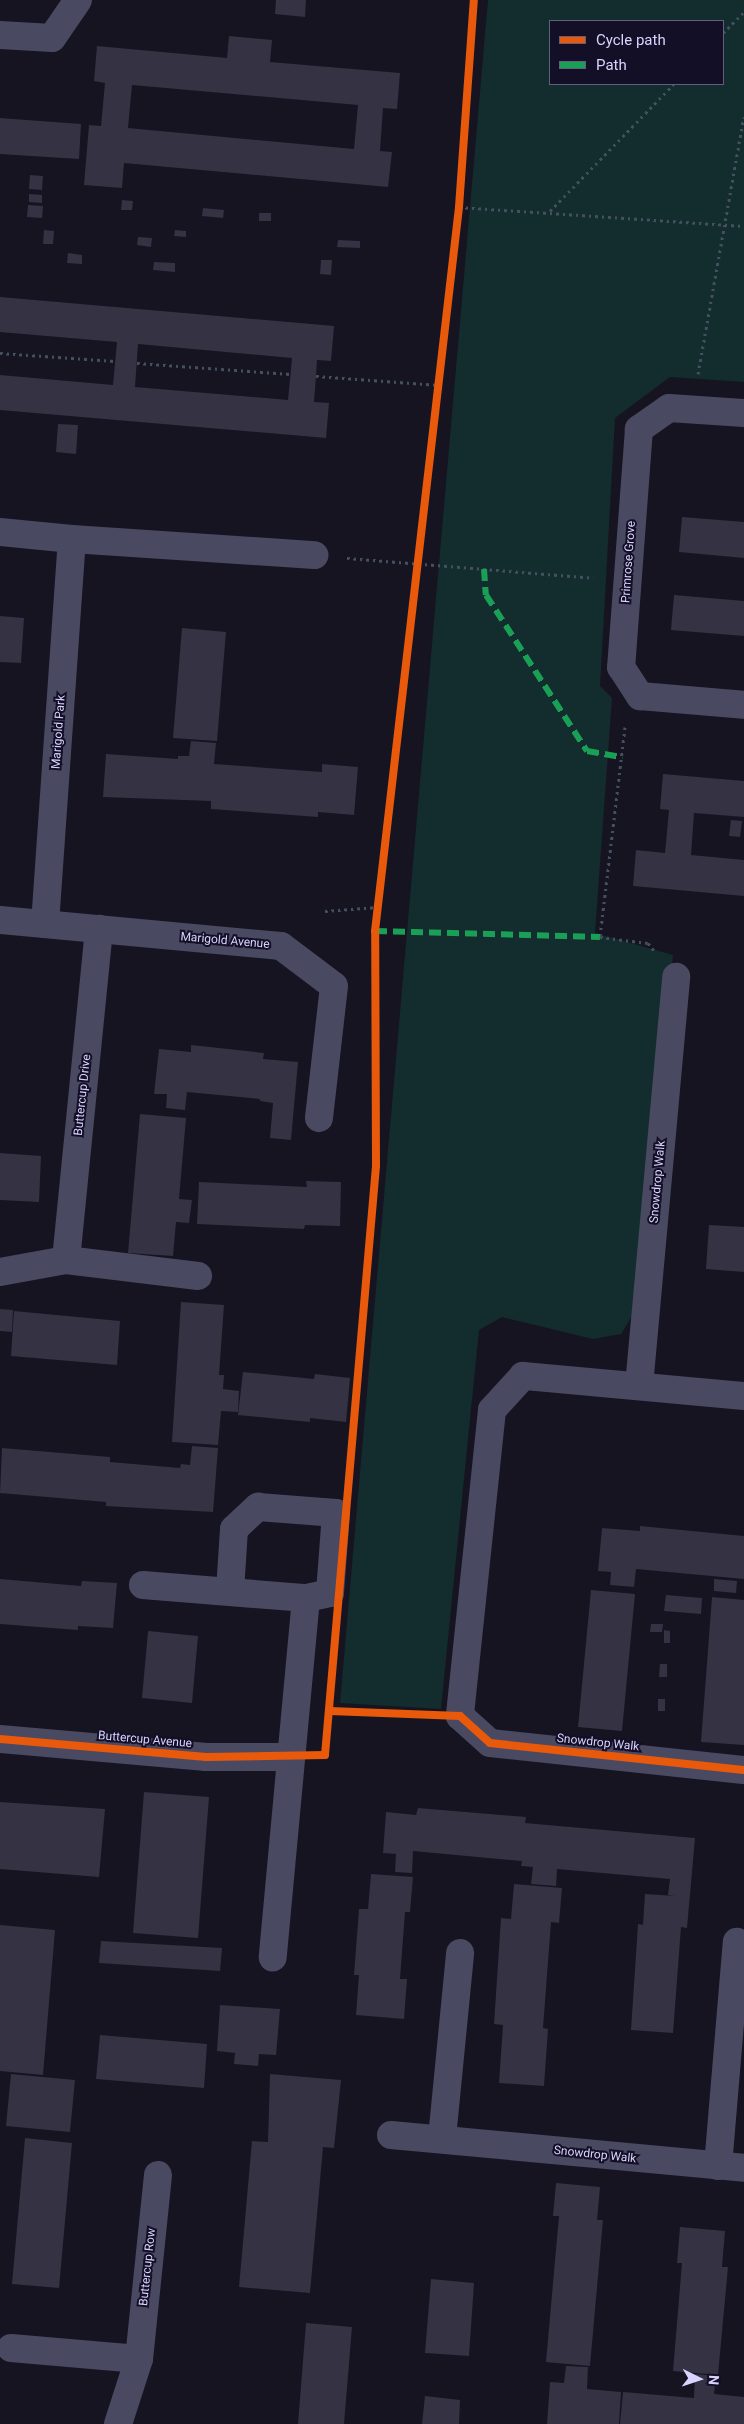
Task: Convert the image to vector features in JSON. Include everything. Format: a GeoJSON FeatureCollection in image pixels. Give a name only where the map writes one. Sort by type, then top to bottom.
{"type":"FeatureCollection","features":[{"type":"Feature","properties":{"kind":"street"},"geometry":{"type":"LineString","coordinates":[[0,35],[52,38],[78,0]]}},
{"type":"Feature","properties":{"kind":"street","name":"Primrose Grove"},"geometry":{"type":"LineString","coordinates":[[640,696],[620,667],[639,429],[669,408],[744,412]]}},
{"type":"Feature","properties":{"kind":"street"},"geometry":{"type":"LineString","coordinates":[[0,532],[72,539],[314,555]]}},
{"type":"Feature","properties":{"kind":"street","name":"Marigold Park"},"geometry":{"type":"LineString","coordinates":[[45,924],[72,539]]}},
{"type":"Feature","properties":{"kind":"street"},"geometry":{"type":"LineString","coordinates":[[640,696],[744,705]]}},
{"type":"Feature","properties":{"kind":"street","name":"Marigold Avenue"},"geometry":{"type":"LineString","coordinates":[[0,920],[281,946],[334,986],[319,1118]]}},
{"type":"Feature","properties":{"kind":"street","name":"Buttercup Drive"},"geometry":{"type":"LineString","coordinates":[[66,1260],[99,929]]}},
{"type":"Feature","properties":{"kind":"street","name":"Snowdrop Walk"},"geometry":{"type":"LineString","coordinates":[[639,1386],[676,977]]}},
{"type":"Feature","properties":{"kind":"street"},"geometry":{"type":"LineString","coordinates":[[0,1272],[66,1260],[198,1276]]}},
{"type":"Feature","properties":{"kind":"street"},"geometry":{"type":"LineString","coordinates":[[460,1716],[492,1410],[523,1376],[744,1396]]}},
{"type":"Feature","properties":{"kind":"street"},"geometry":{"type":"LineString","coordinates":[[143,1585],[306,1598],[330,1593],[336,1513],[258,1507],[234,1530],[230,1591]]}},
{"type":"Feature","properties":{"kind":"street"},"geometry":{"type":"LineString","coordinates":[[273,1957],[289,1757],[306,1598]]}},
{"type":"Feature","properties":{"kind":"street","name":"Snowdrop Walk"},"geometry":{"type":"LineString","coordinates":[[460,1716],[490,1743],[744,1770]]}},
{"type":"Feature","properties":{"kind":"street","name":"Buttercup Avenue"},"geometry":{"type":"LineString","coordinates":[[0,1739],[206,1757],[289,1757]]}},
{"type":"Feature","properties":{"kind":"street","name":"Snowdrop Walk"},"geometry":{"type":"LineString","coordinates":[[391,2135],[442,2138],[731,2167],[737,1942]]}},
{"type":"Feature","properties":{"kind":"street"},"geometry":{"type":"LineString","coordinates":[[442,2138],[460,1954]]}},
{"type":"Feature","properties":{"kind":"street","name":"Buttercup Row"},"geometry":{"type":"LineString","coordinates":[[118,2424],[138,2359],[158,2176]]}},
{"type":"Feature","properties":{"kind":"street"},"geometry":{"type":"LineString","coordinates":[[12,2348],[138,2359]]}},
{"type":"Feature","properties":{"kind":"path"},"geometry":{"type":"LineString","coordinates":[[347,1485],[357,1402],[376,1166],[375,931],[459,207],[474,0]]}},
{"type":"Feature","properties":{"kind":"path"},"geometry":{"type":"LineString","coordinates":[[724,32],[744,12]]}},
{"type":"Feature","properties":{"kind":"path"},"geometry":{"type":"LineString","coordinates":[[550,211],[673,85]]}},
{"type":"Feature","properties":{"kind":"path"},"geometry":{"type":"LineString","coordinates":[[692,409],[723,225],[744,117]]}},
{"type":"Feature","properties":{"kind":"path"},"geometry":{"type":"LineString","coordinates":[[459,207],[550,211],[744,226]]}},
{"type":"Feature","properties":{"kind":"path"},"geometry":{"type":"LineString","coordinates":[[0,353],[115,361]]}},
{"type":"Feature","properties":{"kind":"path"},"geometry":{"type":"LineString","coordinates":[[137,363],[291,374]]}},
{"type":"Feature","properties":{"kind":"path"},"geometry":{"type":"LineString","coordinates":[[316,376],[439,385]]}},
{"type":"Feature","properties":{"kind":"path"},"geometry":{"type":"LineString","coordinates":[[314,555],[627,581]]}},
{"type":"Feature","properties":{"kind":"path"},"geometry":{"type":"LineString","coordinates":[[640,696],[626,718],[600,937],[648,943],[676,977]]}},
{"type":"Feature","properties":{"kind":"path"},"geometry":{"type":"LineString","coordinates":[[324,912],[378,906]]}},
{"type":"Feature","properties":{"kind":"path"},"geometry":{"type":"LineString","coordinates":[[329,1720],[330,1701]]}},
{"type":"Feature","properties":{"kind":"path"},"geometry":{"type":"LineString","coordinates":[[330,1711],[460,1716]]}},
{"type":"Feature","properties":{"kind":"green space"},"geometry":{"type":"Polygon","coordinates":[[[488,0],[744,0],[744,382],[670,377],[615,418],[600,686],[612,698],[595,933],[673,955],[643,1298],[621,1334],[593,1339],[502,1317],[479,1330],[441,1709],[340,1703],[488,0]]]}},
{"type":"Feature","properties":{"kind":"building"},"geometry":{"type":"Polygon","coordinates":[[[276,0],[306,0],[305,17],[275,14],[276,0]]]}},
{"type":"Feature","properties":{"kind":"building"},"geometry":{"type":"Polygon","coordinates":[[[229,36],[272,40],[270,62],[400,73],[397,109],[383,108],[380,151],[392,152],[388,187],[124,163],[122,188],[84,185],[89,125],[101,126],[105,83],[94,81],[97,46],[227,58],[229,36]],[[132,85],[128,128],[354,149],[358,105],[132,85]]]}},
{"type":"Feature","properties":{"kind":"building"},"geometry":{"type":"Polygon","coordinates":[[[0,118],[81,124],[79,159],[0,154],[0,118]]]}},
{"type":"Feature","properties":{"kind":"building"},"geometry":{"type":"Polygon","coordinates":[[[30,175],[43,176],[42,190],[29,189],[30,175]]]}},
{"type":"Feature","properties":{"kind":"building"},"geometry":{"type":"Polygon","coordinates":[[[29,194],[42,195],[42,203],[29,202],[29,194]]]}},
{"type":"Feature","properties":{"kind":"building"},"geometry":{"type":"Polygon","coordinates":[[[122,200],[133,201],[132,210],[121,210],[122,200]]]}},
{"type":"Feature","properties":{"kind":"building"},"geometry":{"type":"Polygon","coordinates":[[[28,205],[43,206],[42,218],[27,217],[28,205]]]}},
{"type":"Feature","properties":{"kind":"building"},"geometry":{"type":"Polygon","coordinates":[[[203,208],[224,210],[223,218],[202,216],[203,208]]]}},
{"type":"Feature","properties":{"kind":"building"},"geometry":{"type":"Polygon","coordinates":[[[259,213],[271,213],[271,221],[259,221],[259,213]]]}},
{"type":"Feature","properties":{"kind":"building"},"geometry":{"type":"Polygon","coordinates":[[[44,230],[54,231],[53,244],[43,244],[44,230]]]}},
{"type":"Feature","properties":{"kind":"building"},"geometry":{"type":"Polygon","coordinates":[[[175,230],[186,231],[186,237],[174,236],[175,230]]]}},
{"type":"Feature","properties":{"kind":"building"},"geometry":{"type":"Polygon","coordinates":[[[138,237],[152,238],[151,247],[137,245],[138,237]]]}},
{"type":"Feature","properties":{"kind":"building"},"geometry":{"type":"Polygon","coordinates":[[[338,240],[360,241],[360,248],[337,247],[338,240]]]}},
{"type":"Feature","properties":{"kind":"building"},"geometry":{"type":"Polygon","coordinates":[[[68,253],[82,255],[82,264],[67,263],[68,253]]]}},
{"type":"Feature","properties":{"kind":"building"},"geometry":{"type":"Polygon","coordinates":[[[321,260],[332,260],[331,275],[320,274],[321,260]]]}},
{"type":"Feature","properties":{"kind":"building"},"geometry":{"type":"Polygon","coordinates":[[[154,262],[175,263],[175,272],[153,270],[154,262]]]}},
{"type":"Feature","properties":{"kind":"building"},"geometry":{"type":"Polygon","coordinates":[[[0,297],[334,326],[331,361],[317,360],[314,402],[329,403],[326,438],[0,410],[0,375],[113,385],[117,342],[0,332],[0,297]],[[138,344],[135,387],[288,400],[292,358],[138,344]]]}},
{"type":"Feature","properties":{"kind":"building"},"geometry":{"type":"Polygon","coordinates":[[[58,424],[78,425],[76,454],[56,452],[58,424]]]}},
{"type":"Feature","properties":{"kind":"building"},"geometry":{"type":"Polygon","coordinates":[[[682,517],[744,522],[744,558],[679,552],[682,517]]]}},
{"type":"Feature","properties":{"kind":"building"},"geometry":{"type":"Polygon","coordinates":[[[674,595],[744,601],[744,636],[671,630],[674,595]]]}},
{"type":"Feature","properties":{"kind":"building"},"geometry":{"type":"Polygon","coordinates":[[[0,616],[24,618],[21,663],[0,662],[0,616]]]}},
{"type":"Feature","properties":{"kind":"building"},"geometry":{"type":"Polygon","coordinates":[[[182,628],[226,632],[217,741],[173,738],[182,628]]]}},
{"type":"Feature","properties":{"kind":"building"},"geometry":{"type":"Polygon","coordinates":[[[191,741],[216,743],[214,764],[322,772],[322,764],[358,767],[354,815],[318,812],[318,817],[211,809],[211,801],[103,797],[106,754],[178,759],[178,756],[189,756],[191,741]]]}},
{"type":"Feature","properties":{"kind":"building"},"geometry":{"type":"Polygon","coordinates":[[[663,774],[744,781],[744,817],[694,813],[691,855],[744,860],[744,896],[633,886],[636,850],[665,853],[669,810],[660,809],[663,774]]]}},
{"type":"Feature","properties":{"kind":"building"},"geometry":{"type":"Polygon","coordinates":[[[731,820],[742,821],[740,837],[729,836],[731,820]]]}},
{"type":"Feature","properties":{"kind":"building"},"geometry":{"type":"Polygon","coordinates":[[[191,1045],[264,1053],[263,1059],[298,1062],[291,1140],[270,1138],[273,1103],[260,1101],[260,1099],[187,1092],[185,1110],[166,1108],[167,1094],[154,1094],[159,1049],[191,1052],[191,1045]]]}},
{"type":"Feature","properties":{"kind":"building"},"geometry":{"type":"Polygon","coordinates":[[[140,1114],[186,1118],[179,1199],[192,1200],[189,1223],[176,1222],[173,1256],[128,1253],[140,1114]]]}},
{"type":"Feature","properties":{"kind":"building"},"geometry":{"type":"Polygon","coordinates":[[[0,1153],[41,1156],[39,1202],[0,1200],[0,1153]]]}},
{"type":"Feature","properties":{"kind":"building"},"geometry":{"type":"Polygon","coordinates":[[[306,1181],[341,1182],[340,1226],[305,1225],[304,1229],[197,1224],[199,1182],[307,1187],[306,1181]]]}},
{"type":"Feature","properties":{"kind":"building"},"geometry":{"type":"Polygon","coordinates":[[[709,1225],[744,1227],[744,1272],[706,1269],[709,1225]]]}},
{"type":"Feature","properties":{"kind":"building"},"geometry":{"type":"Polygon","coordinates":[[[181,1302],[224,1305],[219,1375],[224,1375],[223,1389],[239,1391],[238,1412],[221,1411],[218,1445],[172,1442],[181,1302]]]}},
{"type":"Feature","properties":{"kind":"building"},"geometry":{"type":"Polygon","coordinates":[[[0,1309],[13,1310],[12,1332],[0,1331],[0,1309]]]}},
{"type":"Feature","properties":{"kind":"building"},"geometry":{"type":"Polygon","coordinates":[[[14,1311],[120,1321],[117,1365],[11,1356],[14,1311]]]}},
{"type":"Feature","properties":{"kind":"building"},"geometry":{"type":"Polygon","coordinates":[[[243,1372],[314,1379],[315,1374],[350,1378],[346,1422],[310,1418],[310,1422],[238,1415],[243,1372]]]}},
{"type":"Feature","properties":{"kind":"building"},"geometry":{"type":"Polygon","coordinates":[[[192,1446],[218,1448],[213,1512],[106,1506],[106,1502],[0,1493],[2,1448],[110,1457],[110,1462],[180,1468],[181,1464],[190,1465],[192,1446]]]}},
{"type":"Feature","properties":{"kind":"building"},"geometry":{"type":"Polygon","coordinates":[[[640,1526],[744,1536],[744,1579],[636,1569],[634,1587],[610,1585],[611,1572],[598,1571],[602,1528],[640,1531],[640,1526]]]}},
{"type":"Feature","properties":{"kind":"building"},"geometry":{"type":"Polygon","coordinates":[[[0,1579],[81,1586],[82,1581],[117,1583],[113,1628],[78,1626],[78,1630],[0,1624],[0,1579]]]}},
{"type":"Feature","properties":{"kind":"building"},"geometry":{"type":"Polygon","coordinates":[[[714,1579],[737,1581],[736,1593],[714,1591],[714,1579]]]}},
{"type":"Feature","properties":{"kind":"building"},"geometry":{"type":"Polygon","coordinates":[[[591,1590],[635,1594],[622,1731],[578,1727],[591,1590]]]}},
{"type":"Feature","properties":{"kind":"building"},"geometry":{"type":"Polygon","coordinates":[[[666,1595],[702,1598],[701,1614],[664,1611],[666,1595]]]}},
{"type":"Feature","properties":{"kind":"building"},"geometry":{"type":"Polygon","coordinates":[[[712,1597],[744,1600],[744,1745],[701,1742],[712,1597]]]}},
{"type":"Feature","properties":{"kind":"building"},"geometry":{"type":"Polygon","coordinates":[[[651,1624],[663,1624],[662,1632],[650,1632],[651,1624]]]}},
{"type":"Feature","properties":{"kind":"building"},"geometry":{"type":"Polygon","coordinates":[[[664,1630],[670,1631],[670,1643],[664,1643],[664,1630]]]}},
{"type":"Feature","properties":{"kind":"building"},"geometry":{"type":"Polygon","coordinates":[[[148,1631],[198,1636],[192,1703],[142,1698],[148,1631]]]}},
{"type":"Feature","properties":{"kind":"building"},"geometry":{"type":"Polygon","coordinates":[[[660,1664],[667,1664],[667,1677],[659,1677],[660,1664]]]}},
{"type":"Feature","properties":{"kind":"building"},"geometry":{"type":"Polygon","coordinates":[[[658,1699],[665,1699],[665,1711],[658,1711],[658,1699]]]}},
{"type":"Feature","properties":{"kind":"building"},"geometry":{"type":"Polygon","coordinates":[[[144,1792],[209,1797],[198,1938],[133,1933],[144,1792]]]}},
{"type":"Feature","properties":{"kind":"building"},"geometry":{"type":"Polygon","coordinates":[[[0,1802],[105,1809],[99,1877],[0,1869],[0,1802]]]}},
{"type":"Feature","properties":{"kind":"building"},"geometry":{"type":"Polygon","coordinates":[[[418,1808],[526,1817],[525,1823],[695,1838],[687,1928],[681,1927],[673,2033],[631,2030],[638,1924],[643,1925],[645,1894],[675,1896],[668,1895],[670,1879],[557,1869],[556,1886],[531,1884],[533,1867],[521,1866],[522,1861],[413,1851],[412,1873],[395,1872],[396,1854],[383,1853],[386,1812],[416,1815],[418,1808]]]}},
{"type":"Feature","properties":{"kind":"building"},"geometry":{"type":"Polygon","coordinates":[[[371,1874],[413,1877],[410,1912],[405,1912],[400,1979],[407,1979],[404,2019],[356,2015],[359,1975],[354,1975],[359,1909],[368,1909],[371,1874]]]}},
{"type":"Feature","properties":{"kind":"building"},"geometry":{"type":"Polygon","coordinates":[[[514,1884],[562,1888],[559,1923],[551,1922],[543,2028],[548,2029],[544,2086],[499,2083],[503,2025],[494,2024],[501,1918],[511,1919],[514,1884]]]}},
{"type":"Feature","properties":{"kind":"building"},"geometry":{"type":"Polygon","coordinates":[[[0,1925],[55,1930],[43,2075],[0,2071],[0,1925]]]}},
{"type":"Feature","properties":{"kind":"building"},"geometry":{"type":"Polygon","coordinates":[[[101,1941],[222,1948],[220,1971],[99,1963],[101,1941]]]}},
{"type":"Feature","properties":{"kind":"building"},"geometry":{"type":"Polygon","coordinates":[[[220,2005],[280,2009],[276,2055],[259,2054],[258,2066],[234,2064],[235,2053],[217,2051],[220,2005]]]}},
{"type":"Feature","properties":{"kind":"building"},"geometry":{"type":"Polygon","coordinates":[[[100,2035],[207,2044],[204,2088],[96,2079],[100,2035]]]}},
{"type":"Feature","properties":{"kind":"building"},"geometry":{"type":"Polygon","coordinates":[[[11,2074],[75,2080],[70,2132],[6,2126],[11,2074]]]}},
{"type":"Feature","properties":{"kind":"building"},"geometry":{"type":"Polygon","coordinates":[[[270,2074],[341,2080],[334,2148],[323,2147],[310,2293],[239,2287],[252,2141],[268,2142],[270,2074]]]}},
{"type":"Feature","properties":{"kind":"building"},"geometry":{"type":"Polygon","coordinates":[[[25,2138],[72,2143],[59,2288],[12,2284],[25,2138]]]}},
{"type":"Feature","properties":{"kind":"building"},"geometry":{"type":"Polygon","coordinates":[[[556,2183],[600,2187],[597,2220],[603,2220],[590,2366],[546,2362],[559,2216],[553,2216],[556,2183]]]}},
{"type":"Feature","properties":{"kind":"building"},"geometry":{"type":"Polygon","coordinates":[[[680,2227],[725,2231],[722,2267],[728,2267],[718,2375],[673,2371],[682,2263],[677,2263],[680,2227]]]}},
{"type":"Feature","properties":{"kind":"building"},"geometry":{"type":"Polygon","coordinates":[[[431,2279],[474,2283],[469,2356],[425,2353],[431,2279]]]}},
{"type":"Feature","properties":{"kind":"building"},"geometry":{"type":"Polygon","coordinates":[[[306,2323],[352,2327],[344,2424],[298,2424],[306,2323]]]}},
{"type":"Feature","properties":{"kind":"building"},"geometry":{"type":"Polygon","coordinates":[[[566,2366],[588,2367],[587,2389],[621,2392],[619,2424],[547,2424],[550,2382],[564,2383],[566,2366]]]}},
{"type":"Feature","properties":{"kind":"building"},"geometry":{"type":"Polygon","coordinates":[[[695,2374],[716,2376],[714,2394],[744,2397],[744,2424],[620,2424],[623,2392],[694,2398],[695,2374]]]}},
{"type":"Feature","properties":{"kind":"building"},"geometry":{"type":"Polygon","coordinates":[[[425,2396],[460,2400],[459,2424],[422,2424],[425,2396]]]}},
{"type":"Feature","properties":{"kind":"marked path"},"geometry":{"type":"LineString","coordinates":[[484,569],[486,595],[587,751],[622,757]]}},
{"type":"Feature","properties":{"kind":"marked path"},"geometry":{"type":"LineString","coordinates":[[375,931],[600,937]]}},
{"type":"Feature","properties":{"kind":"cycle path"},"geometry":{"type":"LineString","coordinates":[[0,1739],[206,1757],[325,1755],[376,1166],[375,931],[459,207],[474,0]]}},
{"type":"Feature","properties":{"kind":"cycle path"},"geometry":{"type":"LineString","coordinates":[[330,1711],[460,1716],[490,1743],[744,1770]]}}]}
